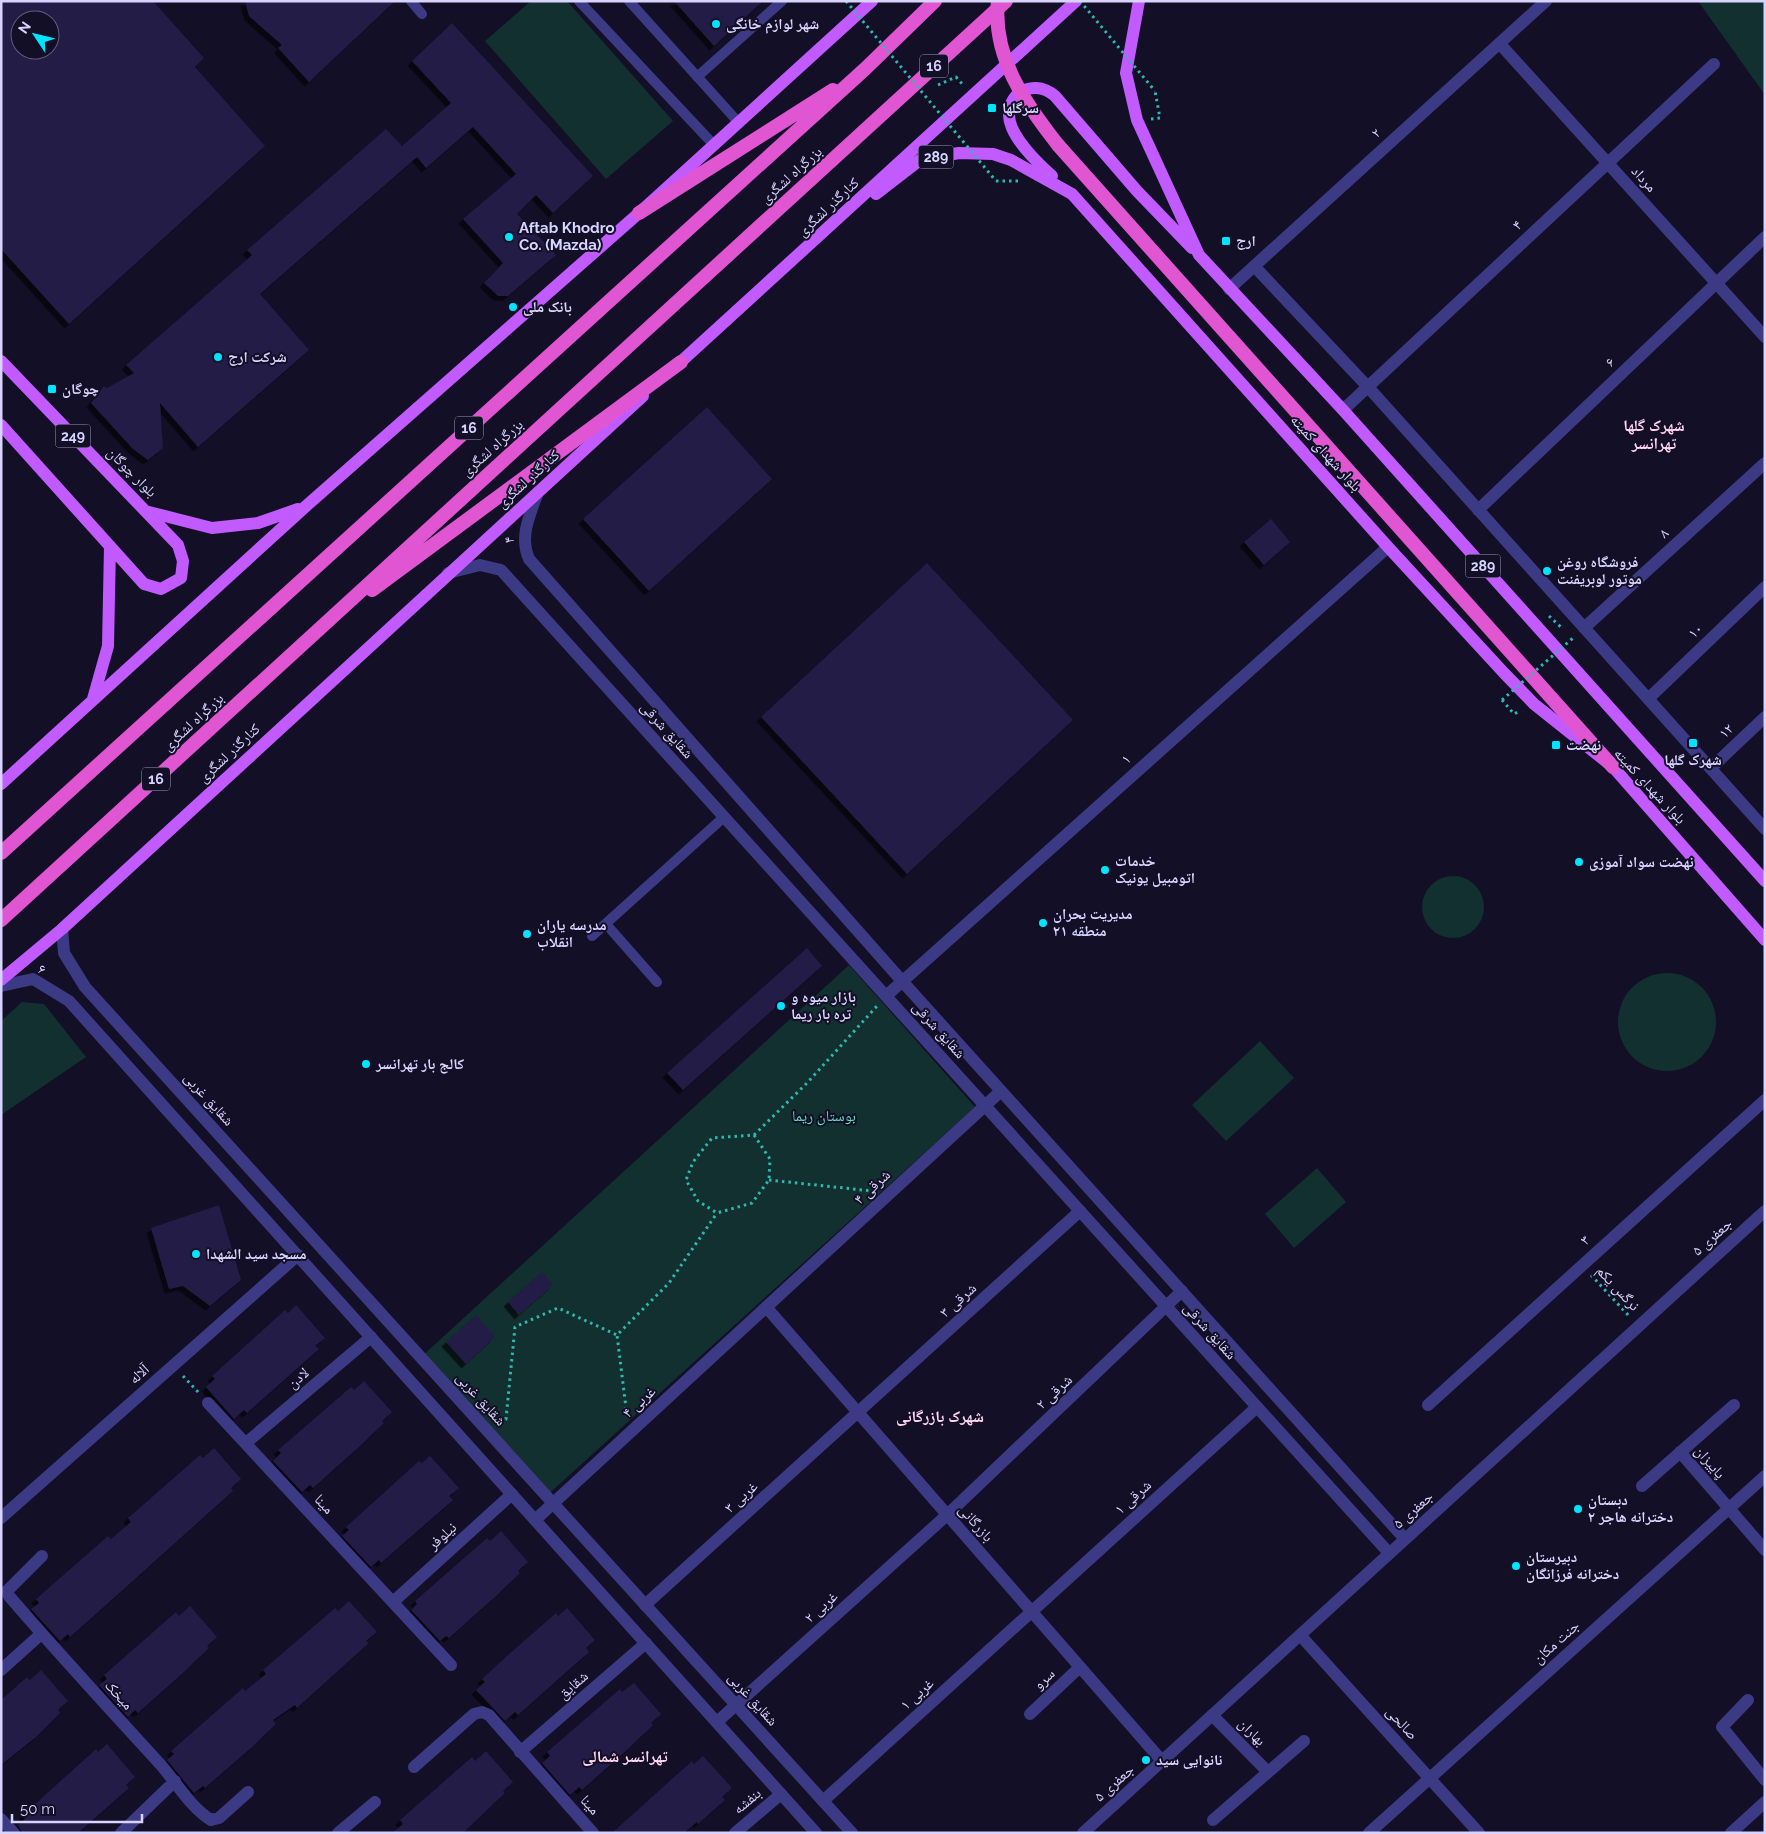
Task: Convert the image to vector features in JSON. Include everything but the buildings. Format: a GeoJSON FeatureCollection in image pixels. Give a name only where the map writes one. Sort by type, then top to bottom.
{"type":"FeatureCollection","features":[{"type":"Feature","properties":{"kind":"highway","name":"بزرگراه لشگری"},"geometry":{"type":"LineString","coordinates":[[1,853],[865,69],[935,1]]}},
{"type":"Feature","properties":{"kind":"highway"},"geometry":{"type":"LineString","coordinates":[[998,1],[999,34],[1013,80],[1030,109],[1058,146],[1613,767]]}},
{"type":"Feature","properties":{"kind":"highway","name":"بزرگراه لشگری"},"geometry":{"type":"LineString","coordinates":[[1,920],[1006,1]]}},
{"type":"Feature","properties":{"kind":"highway"},"geometry":{"type":"LineString","coordinates":[[640,213],[865,69]]}},
{"type":"Feature","properties":{"kind":"highway"},"geometry":{"type":"LineString","coordinates":[[310,637],[681,362]]}},
{"type":"Feature","properties":{"kind":"main road"},"geometry":{"type":"LineString","coordinates":[[1,784],[305,507],[640,213],[872,1]]}},
{"type":"Feature","properties":{"kind":"main road","name":"کنارگذر لشگری"},"geometry":{"type":"LineString","coordinates":[[1,980],[62,929],[447,574],[816,240],[1076,1]]}},
{"type":"Feature","properties":{"kind":"main road","name":"بلوار شهدای کمیته"},"geometry":{"type":"LineString","coordinates":[[1139,1],[1126,73],[1137,120],[1199,255],[1229,290],[1343,410],[1765,881]]}},
{"type":"Feature","properties":{"kind":"main road"},"geometry":{"type":"LineString","coordinates":[[1072,194],[1036,162],[1012,128],[1011,104],[1019,93],[1029,87],[1047,89],[1055,96],[1137,191],[1199,255]]}},
{"type":"Feature","properties":{"kind":"main road","name":"بلوار شهدای کمیته"},"geometry":{"type":"LineString","coordinates":[[816,240],[920,160],[959,153],[993,154],[1026,166],[1072,194],[1388,547],[1534,704],[1613,767],[1765,940]]}},
{"type":"Feature","properties":{"kind":"main road","name":"بلوار چوگان"},"geometry":{"type":"LineString","coordinates":[[1,361],[145,510],[212,528],[258,523],[305,507]]}},
{"type":"Feature","properties":{"kind":"main road"},"geometry":{"type":"LineString","coordinates":[[1,425],[144,584],[162,589],[181,578],[183,561],[178,545],[145,510]]}},
{"type":"Feature","properties":{"kind":"main road"},"geometry":{"type":"LineString","coordinates":[[93,700],[108,646],[110,546]]}},
{"type":"Feature","properties":{"kind":"street","name":"۲"},"geometry":{"type":"LineString","coordinates":[[1229,290],[1546,1]]}},
{"type":"Feature","properties":{"kind":"street","name":"مرداد"},"geometry":{"type":"LineString","coordinates":[[1500,44],[1765,337]]}},
{"type":"Feature","properties":{"kind":"street","name":"۴"},"geometry":{"type":"LineString","coordinates":[[1343,410],[1714,64]]}},
{"type":"Feature","properties":{"kind":"street","name":"۶"},"geometry":{"type":"LineString","coordinates":[[1478,510],[1765,237]]}},
{"type":"Feature","properties":{"kind":"street"},"geometry":{"type":"LineString","coordinates":[[1254,266],[1368,386],[1765,829]]}},
{"type":"Feature","properties":{"kind":"street","name":"۸"},"geometry":{"type":"LineString","coordinates":[[1584,628],[1765,463]]}},
{"type":"Feature","properties":{"kind":"street","name":"۴"},"geometry":{"type":"LineString","coordinates":[[528,559],[523,546],[525,530],[538,492]]}},
{"type":"Feature","properties":{"kind":"street","name":"۱"},"geometry":{"type":"LineString","coordinates":[[886,996],[1388,547]]}},
{"type":"Feature","properties":{"kind":"street","name":"شقایق شرقی"},"geometry":{"type":"LineString","coordinates":[[528,559],[902,981],[1405,1539]]}},
{"type":"Feature","properties":{"kind":"street","name":"شقایق شرقی"},"geometry":{"type":"LineString","coordinates":[[447,574],[480,566],[501,570],[1389,1553]]}},
{"type":"Feature","properties":{"kind":"street","name":"۱۰"},"geometry":{"type":"LineString","coordinates":[[1648,699],[1765,587]]}},
{"type":"Feature","properties":{"kind":"street","name":"۱۲"},"geometry":{"type":"LineString","coordinates":[[1711,768],[1765,717]]}},
{"type":"Feature","properties":{"kind":"street","name":"شقایق غربی"},"geometry":{"type":"LineString","coordinates":[[62,929],[64,953],[85,987],[852,1833]]}},
{"type":"Feature","properties":{"kind":"street","name":"۶"},"geometry":{"type":"LineString","coordinates":[[1,986],[33,979],[69,1001]]}},
{"type":"Feature","properties":{"kind":"street"},"geometry":{"type":"LineString","coordinates":[[85,987],[69,1001],[816,1833]]}},
{"type":"Feature","properties":{"kind":"street","name":"۴ شرقی"},"geometry":{"type":"LineString","coordinates":[[766,1308],[1001,1091]]}},
{"type":"Feature","properties":{"kind":"street","name":"۳"},"geometry":{"type":"LineString","coordinates":[[1428,1405],[1765,1100]]}},
{"type":"Feature","properties":{"kind":"street"},"geometry":{"type":"LineString","coordinates":[[242,1193],[259,1178]]}},
{"type":"Feature","properties":{"kind":"street","name":"۳ شرقی"},"geometry":{"type":"LineString","coordinates":[[858,1413],[1080,1211]]}},
{"type":"Feature","properties":{"kind":"street","name":"جعفری ۵"},"geometry":{"type":"LineString","coordinates":[[1083,1833],[1765,1211]]}},
{"type":"Feature","properties":{"kind":"street","name":"آلاله"},"geometry":{"type":"LineString","coordinates":[[1,1518],[298,1255]]}},
{"type":"Feature","properties":{"kind":"street","name":"۲ شرقی"},"geometry":{"type":"LineString","coordinates":[[947,1515],[1182,1292]]}},
{"type":"Feature","properties":{"kind":"street","name":"بازرگانی"},"geometry":{"type":"LineString","coordinates":[[766,1308],[1162,1761]]}},
{"type":"Feature","properties":{"kind":"street","name":"۴ غربی"},"geometry":{"type":"LineString","coordinates":[[535,1520],[766,1308]]}},
{"type":"Feature","properties":{"kind":"street","name":"لادن"},"geometry":{"type":"LineString","coordinates":[[246,1444],[371,1337]]}},
{"type":"Feature","properties":{"kind":"street","name":"مینا"},"geometry":{"type":"LineString","coordinates":[[208,1403],[451,1665]]}},
{"type":"Feature","properties":{"kind":"street"},"geometry":{"type":"LineString","coordinates":[[1680,1452],[1734,1405]]}},
{"type":"Feature","properties":{"kind":"street","name":"۱ شرقی"},"geometry":{"type":"LineString","coordinates":[[1032,1612],[1257,1407]]}},
{"type":"Feature","properties":{"kind":"street","name":"۳ غربی"},"geometry":{"type":"LineString","coordinates":[[645,1604],[858,1413]]}},
{"type":"Feature","properties":{"kind":"street","name":"پاییزان"},"geometry":{"type":"LineString","coordinates":[[1642,1486],[1680,1452],[1765,1550]]}},
{"type":"Feature","properties":{"kind":"street","name":"جنت مکان"},"geometry":{"type":"LineString","coordinates":[[1369,1833],[1765,1476]]}},
{"type":"Feature","properties":{"kind":"street","name":"نیلوفر"},"geometry":{"type":"LineString","coordinates":[[393,1602],[512,1494]]}},
{"type":"Feature","properties":{"kind":"street","name":"۲ غربی"},"geometry":{"type":"LineString","coordinates":[[717,1722],[947,1515]]}},
{"type":"Feature","properties":{"kind":"street","name":"میخک"},"geometry":{"type":"LineString","coordinates":[[42,1556],[7,1591],[9,1596],[41,1634],[175,1780],[203,1815],[211,1820],[219,1818],[248,1792]]}},
{"type":"Feature","properties":{"kind":"street","name":"۱ غربی"},"geometry":{"type":"LineString","coordinates":[[824,1801],[1032,1612]]}},
{"type":"Feature","properties":{"kind":"street"},"geometry":{"type":"LineString","coordinates":[[1,1670],[41,1634]]}},
{"type":"Feature","properties":{"kind":"street","name":"صالحی"},"geometry":{"type":"LineString","coordinates":[[1300,1635],[1479,1833]]}},
{"type":"Feature","properties":{"kind":"street","name":"شقایق"},"geometry":{"type":"LineString","coordinates":[[520,1752],[646,1643]]}},
{"type":"Feature","properties":{"kind":"street","name":"سرو"},"geometry":{"type":"LineString","coordinates":[[1030,1714],[1080,1667]]}},
{"type":"Feature","properties":{"kind":"street"},"geometry":{"type":"LineString","coordinates":[[1748,1700],[1722,1727],[1765,1780]]}},
{"type":"Feature","properties":{"kind":"street","name":"مینا"},"geometry":{"type":"LineString","coordinates":[[414,1767],[474,1714],[482,1712],[488,1715],[593,1833]]}},
{"type":"Feature","properties":{"kind":"street","name":"بهاران"},"geometry":{"type":"LineString","coordinates":[[1212,1715],[1268,1772]]}},
{"type":"Feature","properties":{"kind":"street"},"geometry":{"type":"LineString","coordinates":[[1213,1820],[1304,1742]]}},
{"type":"Feature","properties":{"kind":"street"},"geometry":{"type":"LineString","coordinates":[[120,1833],[175,1780]]}},
{"type":"Feature","properties":{"kind":"street","name":"بنفشه"},"geometry":{"type":"LineString","coordinates":[[735,1833],[781,1794]]}},
{"type":"Feature","properties":{"kind":"street"},"geometry":{"type":"LineString","coordinates":[[338,1833],[375,1802]]}},
{"type":"Feature","properties":{"kind":"street"},"geometry":{"type":"LineString","coordinates":[[1740,1830],[1765,1802]]}},
{"type":"Feature","properties":{"kind":"street"},"geometry":{"type":"LineString","coordinates":[[1,1819],[14,1833]]}},
{"type":"Feature","properties":{"kind":"lane"},"geometry":{"type":"LineString","coordinates":[[411,1],[422,14]]}},
{"type":"Feature","properties":{"kind":"lane"},"geometry":{"type":"LineString","coordinates":[[578,1],[714,146]]}},
{"type":"Feature","properties":{"kind":"lane"},"geometry":{"type":"LineString","coordinates":[[629,1],[738,123]]}},
{"type":"Feature","properties":{"kind":"lane"},"geometry":{"type":"LineString","coordinates":[[697,77],[782,1]]}},
{"type":"Feature","properties":{"kind":"lane"},"geometry":{"type":"LineString","coordinates":[[592,936],[724,817]]}},
{"type":"Feature","properties":{"kind":"lane"},"geometry":{"type":"LineString","coordinates":[[606,924],[657,982]]}},
{"type":"Feature","properties":{"kind":"path"},"geometry":{"type":"LineString","coordinates":[[846,1],[996,181],[1024,180]]}},
{"type":"Feature","properties":{"kind":"path"},"geometry":{"type":"LineString","coordinates":[[1080,1],[1154,91],[1160,118]]}},
{"type":"Feature","properties":{"kind":"path"},"geometry":{"type":"LineString","coordinates":[[1514,714],[1502,700],[1573,638]]}},
{"type":"Feature","properties":{"kind":"path"},"geometry":{"type":"LineString","coordinates":[[717,1214],[698,1201],[686,1180],[692,1162],[712,1138],[754,1135],[807,1084],[886,996]]}},
{"type":"Feature","properties":{"kind":"path"},"geometry":{"type":"LineString","coordinates":[[617,1335],[669,1283],[717,1214],[752,1203],[769,1180],[770,1159],[754,1135]]}},
{"type":"Feature","properties":{"kind":"path"},"geometry":{"type":"LineString","coordinates":[[769,1180],[890,1193]]}},
{"type":"Feature","properties":{"kind":"path","name":"نرگس یکم"},"geometry":{"type":"LineString","coordinates":[[1582,1265],[1638,1326]]}},
{"type":"Feature","properties":{"kind":"path"},"geometry":{"type":"LineString","coordinates":[[488,1431],[506,1419],[514,1327],[558,1308],[617,1335]]}},
{"type":"Feature","properties":{"kind":"path"},"geometry":{"type":"LineString","coordinates":[[617,1335],[629,1433]]}},
{"type":"Feature","properties":{"kind":"path"},"geometry":{"type":"LineString","coordinates":[[173,1365],[208,1403]]}},
{"type":"Feature","properties":{"kind":"green space"},"geometry":{"type":"Polygon","coordinates":[[[531,1],[567,1],[673,121],[606,179],[485,41],[531,1]]]}},
{"type":"Feature","properties":{"kind":"green space"},"geometry":{"type":"Polygon","coordinates":[[[1698,1],[1765,1],[1765,95],[1698,1]]]}},
{"type":"Feature","properties":{"kind":"green space"},"geometry":{"type":"Polygon","coordinates":[[[1453,876],[1465,878],[1475,885],[1482,895],[1484,907],[1482,919],[1475,929],[1465,936],[1453,938],[1441,936],[1431,929],[1424,919],[1422,907],[1424,895],[1431,885],[1441,878],[1453,876]]]}},
{"type":"Feature","properties":{"kind":"green space","name":"بوستان ریما"},"geometry":{"type":"Polygon","coordinates":[[[849,965],[975,1107],[542,1500],[419,1359],[849,965]]]}},
{"type":"Feature","properties":{"kind":"green space"},"geometry":{"type":"Polygon","coordinates":[[[1667,973],[1686,977],[1702,987],[1712,1003],[1716,1022],[1712,1041],[1702,1057],[1686,1067],[1667,1071],[1648,1067],[1632,1057],[1622,1041],[1618,1022],[1622,1003],[1632,987],[1648,977],[1667,973]]]}},
{"type":"Feature","properties":{"kind":"green space"},"geometry":{"type":"Polygon","coordinates":[[[22,1002],[44,1004],[86,1057],[1,1115],[1,1021],[22,1002]]]}},
{"type":"Feature","properties":{"kind":"green space"},"geometry":{"type":"Polygon","coordinates":[[[1260,1041],[1294,1078],[1226,1141],[1192,1105],[1260,1041]]]}},
{"type":"Feature","properties":{"kind":"green space"},"geometry":{"type":"Polygon","coordinates":[[[1317,1168],[1346,1202],[1294,1248],[1265,1214],[1317,1168]]]}},
{"type":"Feature","properties":{"kind":"place","name":"شهر لوازم خانگی"},"geometry":{"type":"Point","coordinates":[716,24]}},
{"type":"Feature","properties":{"kind":"place","name":"سرگلها"},"geometry":{"type":"Point","coordinates":[992,108]}},
{"type":"Feature","properties":{"kind":"place","name":"Aftab Khodro Co. (Mazda)"},"geometry":{"type":"Point","coordinates":[509,237]}},
{"type":"Feature","properties":{"kind":"place","name":"ارج"},"geometry":{"type":"Point","coordinates":[1226,241]}},
{"type":"Feature","properties":{"kind":"place","name":"بانک ملی"},"geometry":{"type":"Point","coordinates":[513,307]}},
{"type":"Feature","properties":{"kind":"place","name":"شرکت ارج"},"geometry":{"type":"Point","coordinates":[218,357]}},
{"type":"Feature","properties":{"kind":"place","name":"چوگان"},"geometry":{"type":"Point","coordinates":[52,389]}},
{"type":"Feature","properties":{"kind":"place","name":"فروشگاه روغن موتور لوبریفنت"},"geometry":{"type":"Point","coordinates":[1547,571]}},
{"type":"Feature","properties":{"kind":"place","name":"شهرک گلها"},"geometry":{"type":"Point","coordinates":[1693,743]}},
{"type":"Feature","properties":{"kind":"place","name":"نهضت"},"geometry":{"type":"Point","coordinates":[1556,745]}},
{"type":"Feature","properties":{"kind":"place","name":"نهضت سواد آموزی"},"geometry":{"type":"Point","coordinates":[1579,862]}},
{"type":"Feature","properties":{"kind":"place","name":"خدمات اتومبیل یونیک"},"geometry":{"type":"Point","coordinates":[1105,870]}},
{"type":"Feature","properties":{"kind":"place","name":"مدیریت بحران منطقه ۲۱"},"geometry":{"type":"Point","coordinates":[1043,923]}},
{"type":"Feature","properties":{"kind":"place","name":"مدرسه یاران انقلاب"},"geometry":{"type":"Point","coordinates":[527,934]}},
{"type":"Feature","properties":{"kind":"place","name":"بازار میوه و تره بار ریما"},"geometry":{"type":"Point","coordinates":[781,1006]}},
{"type":"Feature","properties":{"kind":"place","name":"کالج بار تهرانسر"},"geometry":{"type":"Point","coordinates":[366,1064]}},
{"type":"Feature","properties":{"kind":"place","name":"مسجد سید الشهدا"},"geometry":{"type":"Point","coordinates":[196,1254]}},
{"type":"Feature","properties":{"kind":"place","name":"دبستان دخترانه هاجر ۲"},"geometry":{"type":"Point","coordinates":[1578,1509]}},
{"type":"Feature","properties":{"kind":"place","name":"دبیرستان دخترانه فرزانگان"},"geometry":{"type":"Point","coordinates":[1516,1566]}},
{"type":"Feature","properties":{"kind":"place","name":"نانوایی سید"},"geometry":{"type":"Point","coordinates":[1146,1760]}},
{"type":"Feature","properties":{"kind":"district","name":"شهرک گلها تهرانسر"},"geometry":{"type":"Point","coordinates":[1654,434]}},
{"type":"Feature","properties":{"kind":"district","name":"شهرک بازرگانی"},"geometry":{"type":"Point","coordinates":[940,1416]}},
{"type":"Feature","properties":{"kind":"district","name":"تهرانسر شمالی"},"geometry":{"type":"Point","coordinates":[625,1756]}}]}
